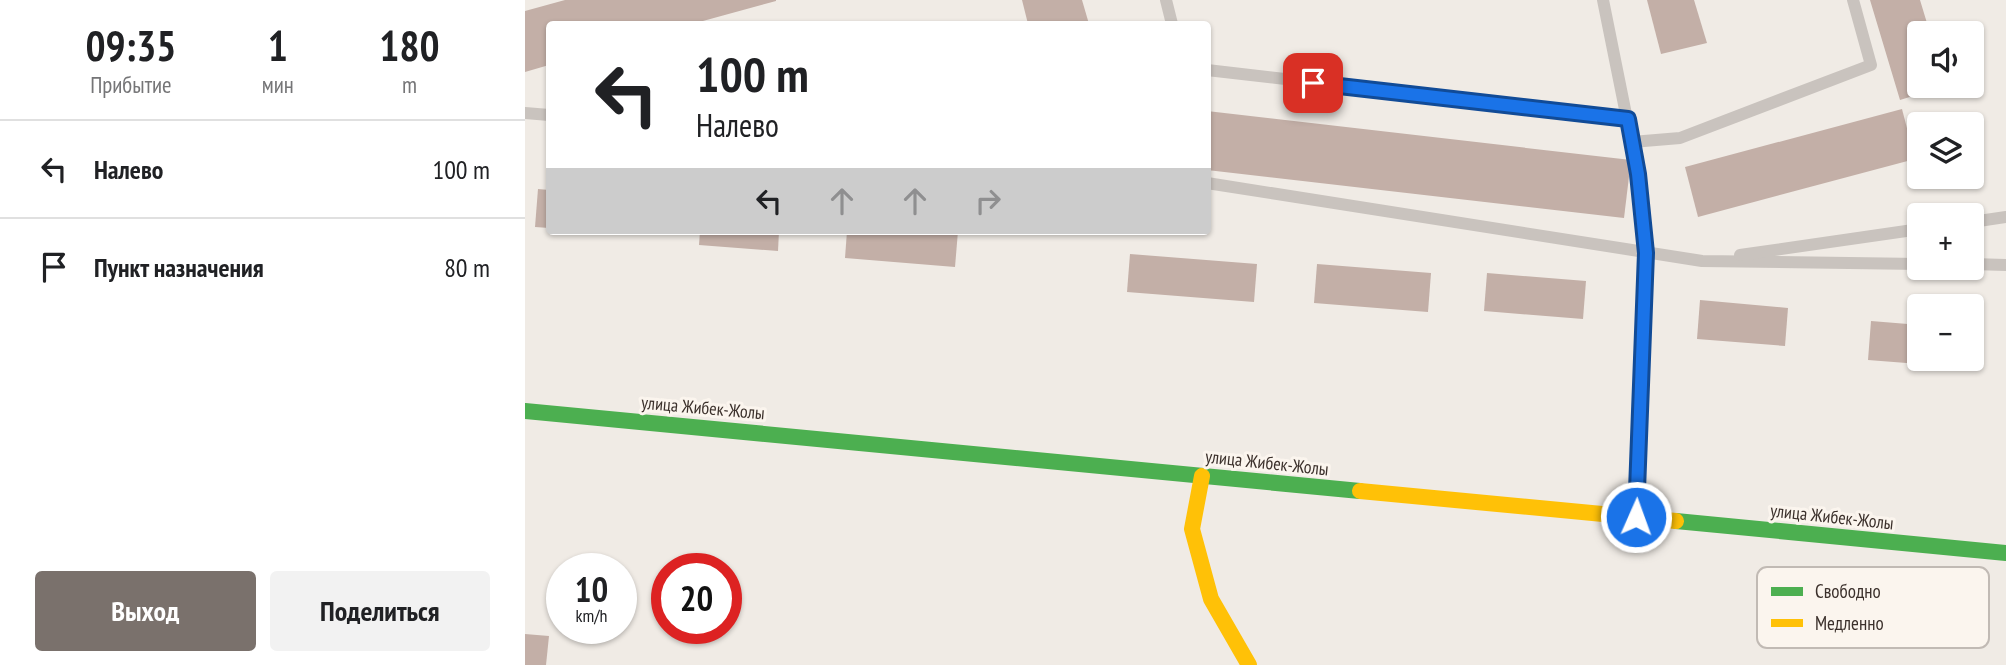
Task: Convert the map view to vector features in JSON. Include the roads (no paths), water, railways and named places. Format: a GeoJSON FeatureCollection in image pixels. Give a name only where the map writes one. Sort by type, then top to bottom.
{"type":"FeatureCollection","features":[{"type":"Feature","properties":{"kind":"street","name":"улица Жибек-Жолы"},"geometry":{"type":"LineString","coordinates":[[525,411],[2006,553]]}},
{"type":"Feature","properties":{"kind":"street"},"geometry":{"type":"LineString","coordinates":[[1202,476],[1192,529],[1211,599],[1249,665]]}},
{"type":"Feature","properties":{"kind":"lane"},"geometry":{"type":"LineString","coordinates":[[1166,0],[1171,21]]}},
{"type":"Feature","properties":{"kind":"lane"},"geometry":{"type":"LineString","coordinates":[[1603,0],[1638,174],[1646,253],[1636,517]]}},
{"type":"Feature","properties":{"kind":"lane"},"geometry":{"type":"LineString","coordinates":[[1632,142],[1680,138],[1871,65],[1853,0]]}},
{"type":"Feature","properties":{"kind":"lane"},"geometry":{"type":"LineString","coordinates":[[1211,70],[1628,119]]}},
{"type":"Feature","properties":{"kind":"lane"},"geometry":{"type":"LineString","coordinates":[[525,113],[546,115]]}},
{"type":"Feature","properties":{"kind":"lane"},"geometry":{"type":"LineString","coordinates":[[1211,184],[1702,261],[1907,264]]}},
{"type":"Feature","properties":{"kind":"lane"},"geometry":{"type":"LineString","coordinates":[[1984,220],[2006,217]]}},
{"type":"Feature","properties":{"kind":"lane"},"geometry":{"type":"LineString","coordinates":[[1702,261],[1907,231]]}},
{"type":"Feature","properties":{"kind":"lane"},"geometry":{"type":"LineString","coordinates":[[1984,264],[2006,265]]}}]}
